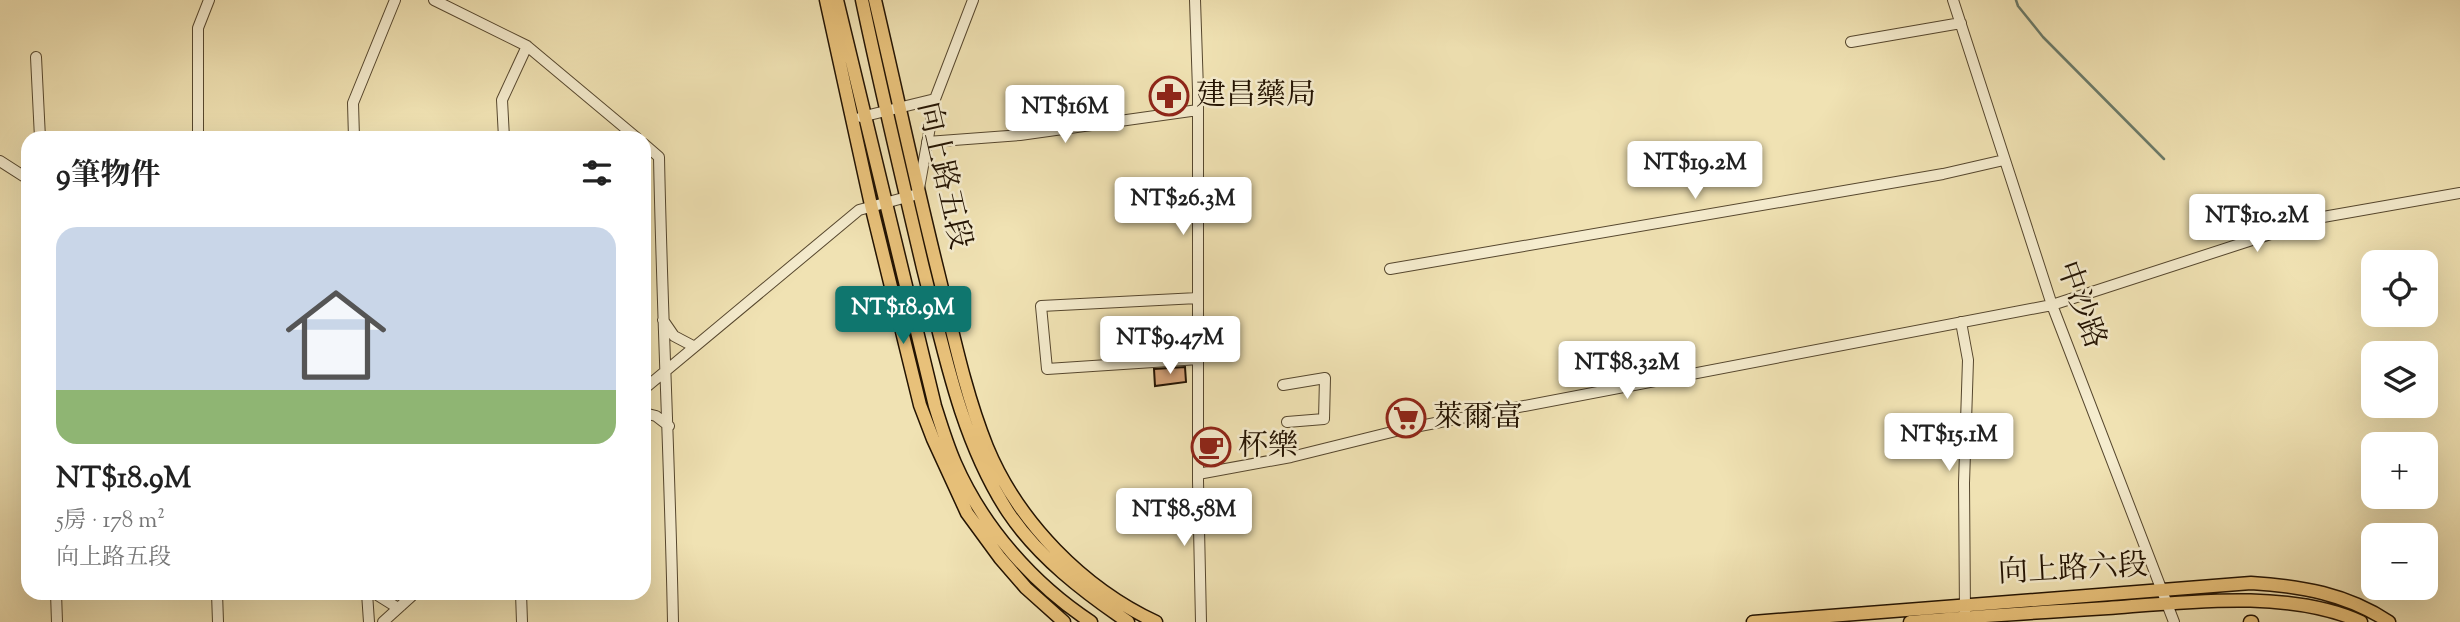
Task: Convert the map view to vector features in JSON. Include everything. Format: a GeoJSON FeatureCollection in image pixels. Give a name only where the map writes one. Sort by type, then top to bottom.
{"type":"FeatureCollection","features":[{"type":"Feature","properties":{"kind":"main road","name":"向上路五段"},"geometry":{"type":"LineString","coordinates":[[825,0],[884,202],[935,406],[955,464],[989,522],[1011,551],[1034,577],[1091,622]]}},
{"type":"Feature","properties":{"kind":"main road","name":"向上路五段"},"geometry":{"type":"LineString","coordinates":[[837,0],[871,205],[920,405],[948,476],[967,513],[1026,588],[1064,622]]}},
{"type":"Feature","properties":{"kind":"main road","name":"向上路五段"},"geometry":{"type":"LineString","coordinates":[[862,0],[886,111],[969,398],[1000,474],[1018,502],[1056,549],[1097,588],[1156,622]]}},
{"type":"Feature","properties":{"kind":"main road","name":"向上路五段"},"geometry":{"type":"LineString","coordinates":[[876,0],[900,108],[912,196],[957,396],[989,482],[1010,514],[1047,558],[1095,600],[1128,622]]}},
{"type":"Feature","properties":{"kind":"main road","name":"向上路六段"},"geometry":{"type":"LineString","coordinates":[[1910,622],[1964,620],[2166,597],[2251,583],[2320,590],[2373,611],[2389,622]]}},
{"type":"Feature","properties":{"kind":"main road","name":"向上路六段"},"geometry":{"type":"LineString","coordinates":[[1753,622],[1965,603],[2166,597],[2288,602],[2324,607],[2361,622]]}},
{"type":"Feature","properties":{"kind":"street"},"geometry":{"type":"LineString","coordinates":[[198,131],[198,28],[209,0]]}},
{"type":"Feature","properties":{"kind":"street"},"geometry":{"type":"LineString","coordinates":[[355,131],[354,103],[395,0]]}},
{"type":"Feature","properties":{"kind":"street"},"geometry":{"type":"LineString","coordinates":[[434,0],[527,47],[629,131]]}},
{"type":"Feature","properties":{"kind":"street"},"geometry":{"type":"LineString","coordinates":[[651,383],[859,210],[912,196],[927,142],[935,99],[974,0]]}},
{"type":"Feature","properties":{"kind":"street"},"geometry":{"type":"LineString","coordinates":[[1195,0],[1201,622]]}},
{"type":"Feature","properties":{"kind":"street","name":"中沙路"},"geometry":{"type":"LineString","coordinates":[[1953,0],[2052,305],[2174,622]]}},
{"type":"Feature","properties":{"kind":"street"},"geometry":{"type":"LineString","coordinates":[[1851,42],[1961,23]]}},
{"type":"Feature","properties":{"kind":"street"},"geometry":{"type":"LineString","coordinates":[[504,131],[502,100],[527,47]]}},
{"type":"Feature","properties":{"kind":"street"},"geometry":{"type":"LineString","coordinates":[[36,57],[40,131]]}},
{"type":"Feature","properties":{"kind":"street"},"geometry":{"type":"LineString","coordinates":[[858,117],[935,99]]}},
{"type":"Feature","properties":{"kind":"street"},"geometry":{"type":"LineString","coordinates":[[927,142],[1020,135],[1198,110]]}},
{"type":"Feature","properties":{"kind":"street"},"geometry":{"type":"LineString","coordinates":[[651,150],[659,157],[673,622]]}},
{"type":"Feature","properties":{"kind":"street"},"geometry":{"type":"LineString","coordinates":[[1390,269],[1944,174],[2004,160]]}},
{"type":"Feature","properties":{"kind":"street"},"geometry":{"type":"LineString","coordinates":[[0,161],[21,174]]}},
{"type":"Feature","properties":{"kind":"street"},"geometry":{"type":"LineString","coordinates":[[1198,474],[1291,457],[1404,429],[2052,305],[2323,218],[2460,193]]}},
{"type":"Feature","properties":{"kind":"street"},"geometry":{"type":"LineString","coordinates":[[1198,298],[1041,306],[1047,369],[1199,359]]}},
{"type":"Feature","properties":{"kind":"street"},"geometry":{"type":"LineString","coordinates":[[662,319],[674,336],[694,346]]}},
{"type":"Feature","properties":{"kind":"street"},"geometry":{"type":"LineString","coordinates":[[1961,322],[1968,359],[1964,620]]}},
{"type":"Feature","properties":{"kind":"street"},"geometry":{"type":"LineString","coordinates":[[1283,384],[1325,379],[1324,419],[1287,422]]}},
{"type":"Feature","properties":{"kind":"street"},"geometry":{"type":"LineString","coordinates":[[651,414],[669,426]]}},
{"type":"Feature","properties":{"kind":"street"},"geometry":{"type":"LineString","coordinates":[[56,600],[57,622]]}},
{"type":"Feature","properties":{"kind":"street"},"geometry":{"type":"LineString","coordinates":[[217,600],[218,622]]}},
{"type":"Feature","properties":{"kind":"street"},"geometry":{"type":"LineString","coordinates":[[367,600],[369,622]]}},
{"type":"Feature","properties":{"kind":"street"},"geometry":{"type":"LineString","coordinates":[[385,600],[398,608],[402,605]]}},
{"type":"Feature","properties":{"kind":"street"},"geometry":{"type":"LineString","coordinates":[[383,622],[407,600]]}},
{"type":"Feature","properties":{"kind":"street"},"geometry":{"type":"LineString","coordinates":[[521,600],[522,622]]}},
{"type":"Feature","properties":{"kind":"building","name":"建昌藥局"},"geometry":{"type":"Polygon","coordinates":[[[1154,89],[1182,89],[1183,103],[1155,104],[1154,89]]]}},
{"type":"Feature","properties":{"kind":"building"},"geometry":{"type":"Polygon","coordinates":[[[1185,367],[1186,382],[1155,386],[1154,369],[1185,367]]]}},
{"type":"Feature","properties":{"kind":"waterway"},"geometry":{"type":"LineString","coordinates":[[2016,0],[2043,37],[2164,159]]}},
{"type":"Feature","properties":{"kind":"place","name":"建昌藥局"},"geometry":{"type":"Point","coordinates":[1169,96]}},
{"type":"Feature","properties":{"kind":"place","name":"萊爾富"},"geometry":{"type":"Point","coordinates":[1406,418]}},
{"type":"Feature","properties":{"kind":"place","name":"杯樂"},"geometry":{"type":"Point","coordinates":[1211,447]}}]}
